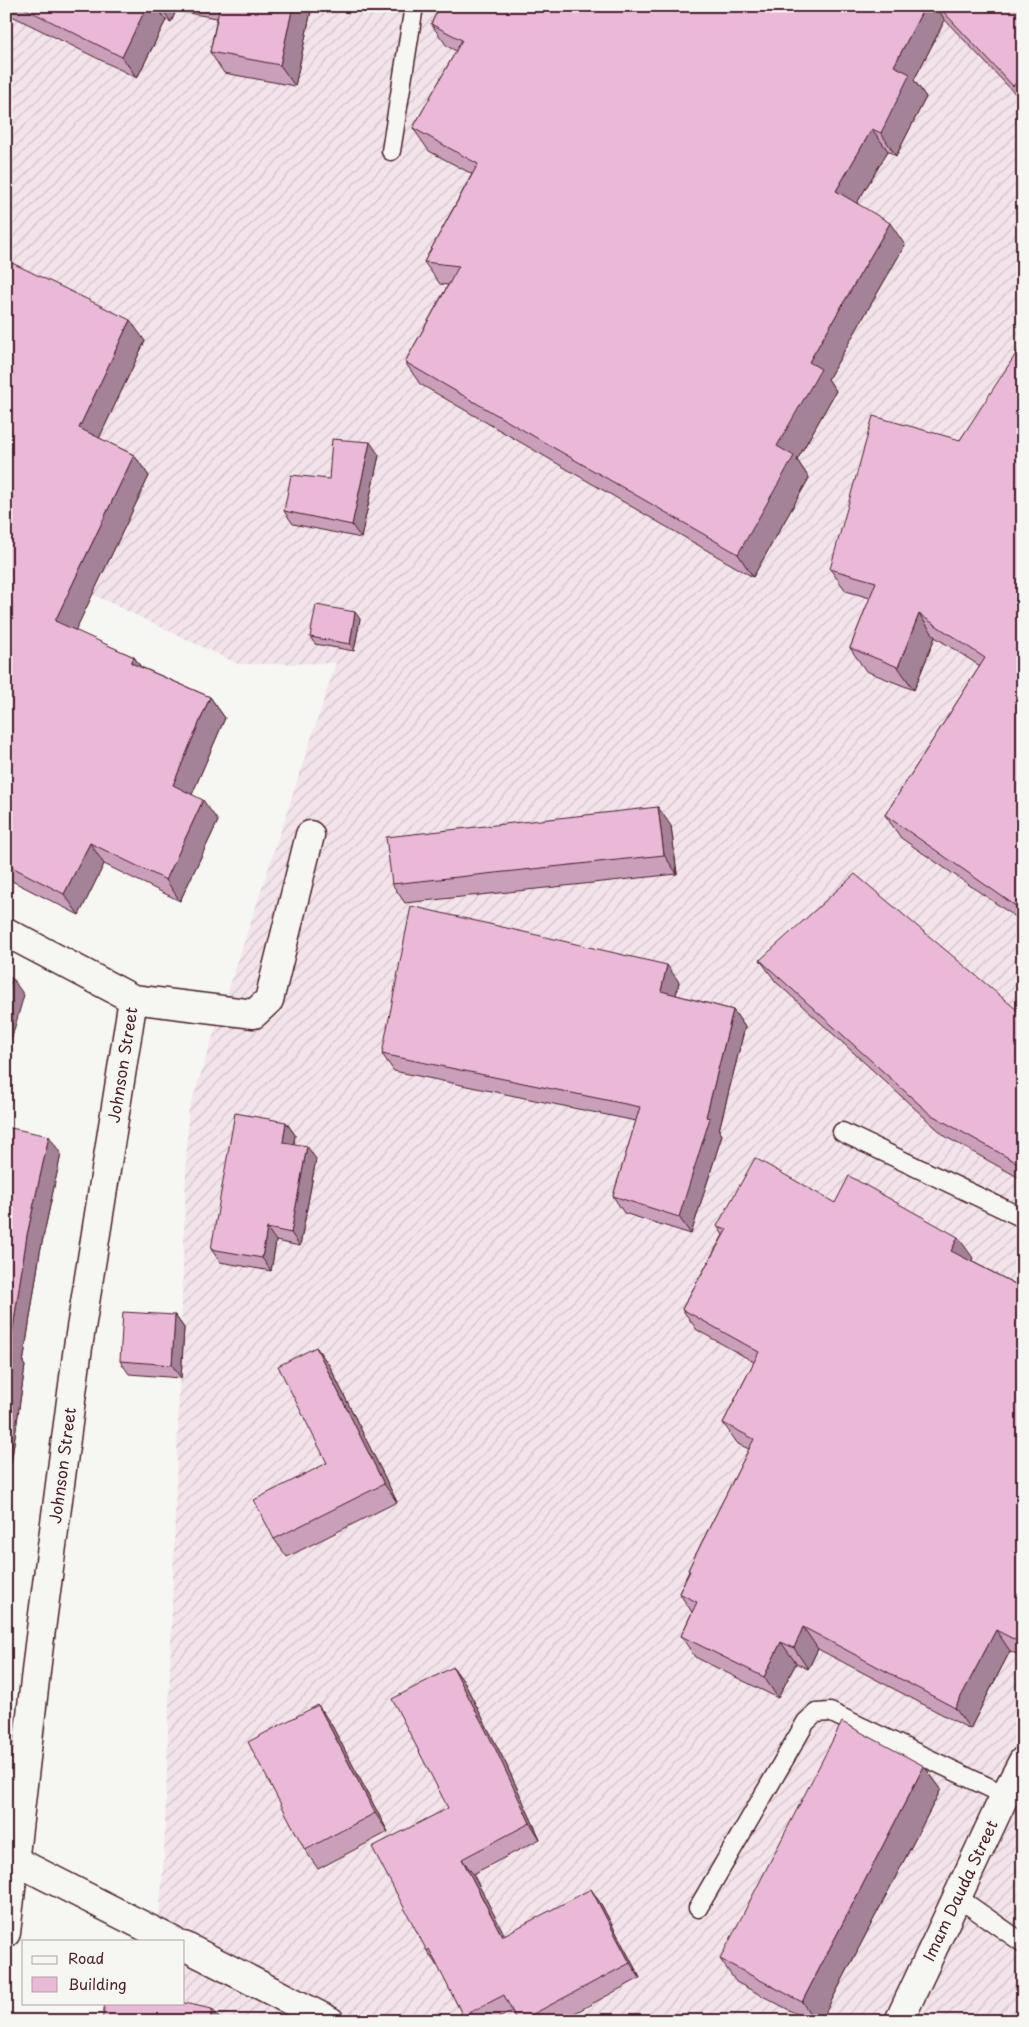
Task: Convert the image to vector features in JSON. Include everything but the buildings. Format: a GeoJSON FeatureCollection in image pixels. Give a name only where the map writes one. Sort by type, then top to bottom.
{"type":"FeatureCollection","features":[{"type":"Feature","properties":{"kind":"street"},"geometry":{"type":"LineString","coordinates":[[6,932],[133,1000],[254,1014],[269,1000],[310,835]]}},
{"type":"Feature","properties":{"kind":"street","name":"Johnson Street"},"geometry":{"type":"LineString","coordinates":[[6,1933],[11,1858],[77,1356],[133,1000]]}},
{"type":"Feature","properties":{"kind":"street","name":"Imam Dauda Street"},"geometry":{"type":"LineString","coordinates":[[898,2021],[1004,1795],[1023,1762]]}},
{"type":"Feature","properties":{"kind":"street"},"geometry":{"type":"LineString","coordinates":[[11,1858],[171,1940]]}},
{"type":"Feature","properties":{"kind":"street"},"geometry":{"type":"LineString","coordinates":[[185,1947],[327,2020]]}},
{"type":"Feature","properties":{"kind":"lane"},"geometry":{"type":"LineString","coordinates":[[391,151],[414,6]]}},
{"type":"Feature","properties":{"kind":"lane"},"geometry":{"type":"LineString","coordinates":[[842,1132],[1023,1218]]}},
{"type":"Feature","properties":{"kind":"lane"},"geometry":{"type":"LineString","coordinates":[[698,1908],[806,1722],[816,1713],[830,1712],[1004,1795]]}},
{"type":"Feature","properties":{"kind":"lane"},"geometry":{"type":"LineString","coordinates":[[956,1897],[1023,1943]]}},
{"type":"Feature","properties":{"kind":"shaded area"},"geometry":{"type":"Polygon","coordinates":[[[6,6],[1023,6],[1023,2021],[150,2021],[185,2004],[185,1940],[157,1940],[164,1859],[188,1113],[336,663],[238,664],[6,553],[6,6]]]}}]}
